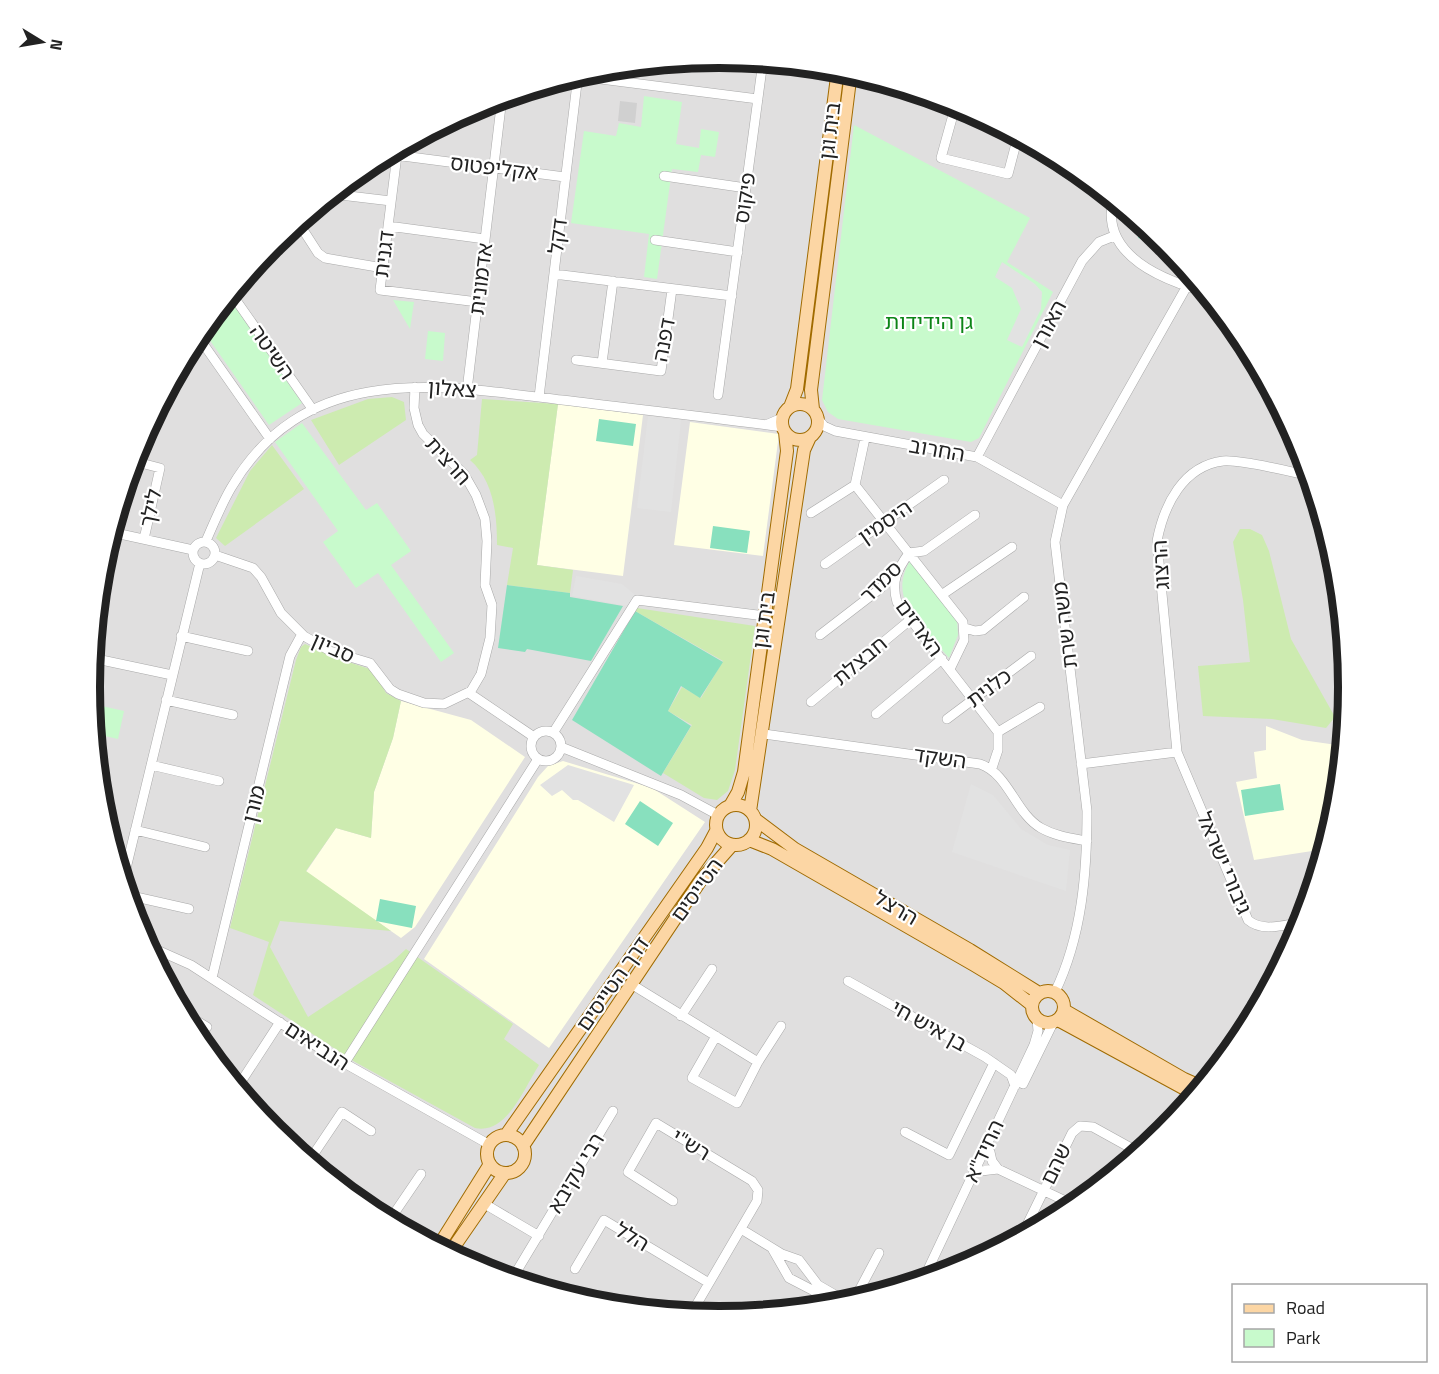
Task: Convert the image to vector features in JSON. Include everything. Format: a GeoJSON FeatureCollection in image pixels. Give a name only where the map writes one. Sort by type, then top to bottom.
{"type":"FeatureCollection","features":[{"type":"Feature","properties":{"kind":"main road","name":"בית וגן"},"geometry":{"type":"LineString","coordinates":[[790,407],[797,388],[837,79]]}},
{"type":"Feature","properties":{"kind":"main road","name":"בית וגן"},"geometry":{"type":"LineString","coordinates":[[816,414],[811,390],[850,81]]}},
{"type":"Feature","properties":{"kind":"main road"},"geometry":{"type":"LineString","coordinates":[[803,404],[816,414],[811,436],[796,440],[783,426],[790,407],[803,404]]}},
{"type":"Feature","properties":{"kind":"main road","name":"בית וגן"},"geometry":{"type":"LineString","coordinates":[[730,806],[744,772],[787,451],[783,426]]}},
{"type":"Feature","properties":{"kind":"main road","name":"בית וגן"},"geometry":{"type":"LineString","coordinates":[[753,815],[804,450],[811,436]]}},
{"type":"Feature","properties":{"kind":"main road"},"geometry":{"type":"LineString","coordinates":[[730,806],[742,806],[753,815],[755,829],[749,840],[741,845],[732,845],[723,841],[716,831],[718,815],[730,806]]}},
{"type":"Feature","properties":{"kind":"main road","name":"הרצל"},"geometry":{"type":"LineString","coordinates":[[753,815],[795,849],[970,950],[1039,993]]}},
{"type":"Feature","properties":{"kind":"main road","name":"דרך הטייסים"},"geometry":{"type":"LineString","coordinates":[[507,1135],[701,858],[716,831]]}},
{"type":"Feature","properties":{"kind":"main road","name":"הרצל"},"geometry":{"type":"LineString","coordinates":[[749,840],[772,849],[974,965],[1004,983],[1032,1005]]}},
{"type":"Feature","properties":{"kind":"main road","name":"הטייסים"},"geometry":{"type":"LineString","coordinates":[[523,1146],[701,880],[732,845]]}},
{"type":"Feature","properties":{"kind":"main road"},"geometry":{"type":"LineString","coordinates":[[1058,1017],[1062,999],[1055,992],[1039,993],[1032,1005],[1037,1019],[1058,1017],[1195,1084]]}},
{"type":"Feature","properties":{"kind":"main road"},"geometry":{"type":"LineString","coordinates":[[1058,1017],[1189,1091]]}},
{"type":"Feature","properties":{"kind":"main road"},"geometry":{"type":"LineString","coordinates":[[454,1247],[505,1173],[520,1166],[525,1155],[523,1146],[518,1139],[507,1135],[495,1138],[487,1154],[490,1164],[505,1173]]}},
{"type":"Feature","properties":{"kind":"main road"},"geometry":{"type":"LineString","coordinates":[[442,1241],[490,1164]]}},
{"type":"Feature","properties":{"kind":"street","name":"פיקוס"},"geometry":{"type":"LineString","coordinates":[[718,395],[762,69]]}},
{"type":"Feature","properties":{"kind":"street"},"geometry":{"type":"LineString","coordinates":[[600,79],[758,99]]}},
{"type":"Feature","properties":{"kind":"street","name":"דקל"},"geometry":{"type":"LineString","coordinates":[[539,397],[577,85]]}},
{"type":"Feature","properties":{"kind":"street","name":"אדמונית"},"geometry":{"type":"LineString","coordinates":[[467,390],[500,108]]}},
{"type":"Feature","properties":{"kind":"street"},"geometry":{"type":"LineString","coordinates":[[953,114],[941,158],[1008,174],[1016,143]]}},
{"type":"Feature","properties":{"kind":"street","name":"אקליפטוס"},"geometry":{"type":"LineString","coordinates":[[402,155],[565,177]]}},
{"type":"Feature","properties":{"kind":"street","name":"דגנית"},"geometry":{"type":"LineString","coordinates":[[392,161],[391,201],[380,290],[478,302]]}},
{"type":"Feature","properties":{"kind":"street"},"geometry":{"type":"LineString","coordinates":[[664,176],[746,188]]}},
{"type":"Feature","properties":{"kind":"street"},"geometry":{"type":"LineString","coordinates":[[343,195],[391,201]]}},
{"type":"Feature","properties":{"kind":"street"},"geometry":{"type":"LineString","coordinates":[[1111,207],[1114,236],[1140,264],[1192,288]]}},
{"type":"Feature","properties":{"kind":"street"},"geometry":{"type":"LineString","coordinates":[[388,226],[485,239]]}},
{"type":"Feature","properties":{"kind":"street"},"geometry":{"type":"LineString","coordinates":[[302,229],[318,253],[325,258],[382,268]]}},
{"type":"Feature","properties":{"kind":"street","name":"האורן"},"geometry":{"type":"LineString","coordinates":[[977,457],[1082,261],[1099,242],[1114,236]]}},
{"type":"Feature","properties":{"kind":"street"},"geometry":{"type":"LineString","coordinates":[[655,240],[738,252]]}},
{"type":"Feature","properties":{"kind":"street"},"geometry":{"type":"LineString","coordinates":[[554,274],[732,296]]}},
{"type":"Feature","properties":{"kind":"street"},"geometry":{"type":"LineString","coordinates":[[602,363],[613,281]]}},
{"type":"Feature","properties":{"kind":"street","name":"משה שרת"},"geometry":{"type":"LineString","coordinates":[[1055,992],[1077,929],[1084,890],[1087,841],[1081,764],[1055,542],[1063,505],[1187,286]]}},
{"type":"Feature","properties":{"kind":"street","name":"דפנה"},"geometry":{"type":"LineString","coordinates":[[576,360],[661,371],[672,289]]}},
{"type":"Feature","properties":{"kind":"street","name":"השיטה"},"geometry":{"type":"LineString","coordinates":[[236,300],[313,410]]}},
{"type":"Feature","properties":{"kind":"street"},"geometry":{"type":"LineString","coordinates":[[203,344],[270,439]]}},
{"type":"Feature","properties":{"kind":"street","name":"צאלון"},"geometry":{"type":"LineString","coordinates":[[206,541],[232,486],[270,439],[313,410],[362,392],[415,387],[467,390],[783,426]]}},
{"type":"Feature","properties":{"kind":"street","name":"חרצית"},"geometry":{"type":"LineString","coordinates":[[415,387],[414,408],[418,425],[423,434],[457,464],[471,484],[482,508],[487,541],[485,585],[492,604],[490,638],[481,674],[469,693]]}},
{"type":"Feature","properties":{"kind":"street","name":"החרוב"},"geometry":{"type":"LineString","coordinates":[[816,414],[824,426],[835,431],[977,457],[1063,505]]}},
{"type":"Feature","properties":{"kind":"street","name":"החרוב"},"geometry":{"type":"LineString","coordinates":[[811,436],[835,431]]}},
{"type":"Feature","properties":{"kind":"street"},"geometry":{"type":"LineString","coordinates":[[811,513],[855,485],[865,438]]}},
{"type":"Feature","properties":{"kind":"street","name":"הרצוג"},"geometry":{"type":"LineString","coordinates":[[1177,752],[1157,541],[1162,514],[1185,480],[1200,468],[1225,461],[1301,474]]}},
{"type":"Feature","properties":{"kind":"street","name":"לילך"},"geometry":{"type":"LineString","coordinates":[[142,463],[160,468],[144,539]]}},
{"type":"Feature","properties":{"kind":"street","name":"היסמין"},"geometry":{"type":"LineString","coordinates":[[825,564],[944,480]]}},
{"type":"Feature","properties":{"kind":"street","name":"הארזים"},"geometry":{"type":"LineString","coordinates":[[855,485],[943,594],[965,628],[964,640],[950,669]]}},
{"type":"Feature","properties":{"kind":"street","name":"סמדר"},"geometry":{"type":"LineString","coordinates":[[820,635],[881,588],[909,553],[924,551],[975,515]]}},
{"type":"Feature","properties":{"kind":"street"},"geometry":{"type":"LineString","coordinates":[[119,534],[193,550]]}},
{"type":"Feature","properties":{"kind":"street"},"geometry":{"type":"LineString","coordinates":[[206,541],[214,546],[215,555],[209,563],[200,563],[194,557],[193,550],[198,543],[206,541]]}},
{"type":"Feature","properties":{"kind":"street"},"geometry":{"type":"LineString","coordinates":[[943,594],[1012,547]]}},
{"type":"Feature","properties":{"kind":"street","name":"הארזים"},"geometry":{"type":"LineString","coordinates":[[909,553],[896,572],[893,589],[897,602],[998,732]]}},
{"type":"Feature","properties":{"kind":"street","name":"סביון"},"geometry":{"type":"LineString","coordinates":[[215,555],[253,568],[261,577],[281,613],[302,634],[330,651],[370,663],[390,689],[412,700],[444,704],[469,693]]}},
{"type":"Feature","properties":{"kind":"street"},"geometry":{"type":"LineString","coordinates":[[127,865],[200,563]]}},
{"type":"Feature","properties":{"kind":"street"},"geometry":{"type":"LineString","coordinates":[[965,628],[975,631],[982,630],[1024,597]]}},
{"type":"Feature","properties":{"kind":"street"},"geometry":{"type":"LineString","coordinates":[[553,733],[636,600],[765,616]]}},
{"type":"Feature","properties":{"kind":"street","name":"חבצלת"},"geometry":{"type":"LineString","coordinates":[[811,702],[910,620]]}},
{"type":"Feature","properties":{"kind":"street","name":"מורן"},"geometry":{"type":"LineString","coordinates":[[212,978],[290,656],[302,634]]}},
{"type":"Feature","properties":{"kind":"street"},"geometry":{"type":"LineString","coordinates":[[181,636],[248,651]]}},
{"type":"Feature","properties":{"kind":"street","name":"כלנית"},"geometry":{"type":"LineString","coordinates":[[947,719],[1031,656]]}},
{"type":"Feature","properties":{"kind":"street"},"geometry":{"type":"LineString","coordinates":[[876,714],[942,659]]}},
{"type":"Feature","properties":{"kind":"street"},"geometry":{"type":"LineString","coordinates":[[101,660],[172,675]]}},
{"type":"Feature","properties":{"kind":"street"},"geometry":{"type":"LineString","coordinates":[[469,693],[534,737]]}},
{"type":"Feature","properties":{"kind":"street"},"geometry":{"type":"LineString","coordinates":[[166,700],[233,715]]}},
{"type":"Feature","properties":{"kind":"street"},"geometry":{"type":"LineString","coordinates":[[992,768],[998,750],[998,732],[1040,707]]}},
{"type":"Feature","properties":{"kind":"street"},"geometry":{"type":"LineString","coordinates":[[538,759],[532,751],[534,737],[542,732],[553,733],[558,738],[561,747],[681,795],[718,815]]}},
{"type":"Feature","properties":{"kind":"street","name":"השקד"},"geometry":{"type":"LineString","coordinates":[[764,734],[969,762],[992,768],[1039,827],[1054,834],[1087,841]]}},
{"type":"Feature","properties":{"kind":"street"},"geometry":{"type":"LineString","coordinates":[[538,759],[553,759],[561,747]]}},
{"type":"Feature","properties":{"kind":"street"},"geometry":{"type":"LineString","coordinates":[[1081,764],[1177,752]]}},
{"type":"Feature","properties":{"kind":"street","name":"גיבורי ישראל"},"geometry":{"type":"LineString","coordinates":[[1177,752],[1248,921],[1255,926],[1263,927],[1292,923]]}},
{"type":"Feature","properties":{"kind":"street"},"geometry":{"type":"LineString","coordinates":[[344,1064],[538,759]]}},
{"type":"Feature","properties":{"kind":"street"},"geometry":{"type":"LineString","coordinates":[[151,765],[219,781]]}},
{"type":"Feature","properties":{"kind":"street"},"geometry":{"type":"LineString","coordinates":[[135,830],[205,847]]}},
{"type":"Feature","properties":{"kind":"street"},"geometry":{"type":"LineString","coordinates":[[137,897],[189,909]]}},
{"type":"Feature","properties":{"kind":"street","name":"הנביאים"},"geometry":{"type":"LineString","coordinates":[[159,950],[179,958],[212,978],[344,1064],[490,1145]]}},
{"type":"Feature","properties":{"kind":"street"},"geometry":{"type":"LineString","coordinates":[[681,1016],[712,969]]}},
{"type":"Feature","properties":{"kind":"street","name":"בן איש חי"},"geometry":{"type":"LineString","coordinates":[[848,981],[1008,1072]]}},
{"type":"Feature","properties":{"kind":"street"},"geometry":{"type":"LineString","coordinates":[[631,984],[758,1062]]}},
{"type":"Feature","properties":{"kind":"street","name":"החיד\"א"},"geometry":{"type":"LineString","coordinates":[[935,1268],[1058,1017]]}},
{"type":"Feature","properties":{"kind":"street","name":"החיד\"א"},"geometry":{"type":"LineString","coordinates":[[927,1271],[1024,1066],[1036,1038],[1037,1019]]}},
{"type":"Feature","properties":{"kind":"street"},"geometry":{"type":"LineString","coordinates":[[199,1022],[207,1027]]}},
{"type":"Feature","properties":{"kind":"street"},"geometry":{"type":"LineString","coordinates":[[242,1081],[280,1022]]}},
{"type":"Feature","properties":{"kind":"street"},"geometry":{"type":"LineString","coordinates":[[716,1036],[692,1078],[737,1103],[758,1062],[781,1026]]}},
{"type":"Feature","properties":{"kind":"street"},"geometry":{"type":"LineString","coordinates":[[905,1132],[949,1155],[994,1063]]}},
{"type":"Feature","properties":{"kind":"street"},"geometry":{"type":"LineString","coordinates":[[1015,1086],[1008,1072],[1024,1066]]}},
{"type":"Feature","properties":{"kind":"street","name":"רבי עקיבא"},"geometry":{"type":"LineString","coordinates":[[516,1272],[613,1111]]}},
{"type":"Feature","properties":{"kind":"street"},"geometry":{"type":"LineString","coordinates":[[313,1155],[342,1112],[371,1131]]}},
{"type":"Feature","properties":{"kind":"street","name":"רש\"י"},"geometry":{"type":"LineString","coordinates":[[674,1201],[628,1172],[656,1124],[752,1181],[758,1190],[757,1201],[741,1229]]}},
{"type":"Feature","properties":{"kind":"street","name":"שהם"},"geometry":{"type":"LineString","coordinates":[[1026,1225],[1072,1133],[1080,1126],[1093,1127],[1132,1149]]}},
{"type":"Feature","properties":{"kind":"street"},"geometry":{"type":"LineString","coordinates":[[990,1152],[992,1161],[998,1169],[1066,1201]]}},
{"type":"Feature","properties":{"kind":"street"},"geometry":{"type":"LineString","coordinates":[[981,1171],[998,1169]]}},
{"type":"Feature","properties":{"kind":"street"},"geometry":{"type":"LineString","coordinates":[[394,1214],[421,1174]]}},
{"type":"Feature","properties":{"kind":"street","name":"רבי עקיבא"},"geometry":{"type":"LineString","coordinates":[[483,1203],[539,1236]]}},
{"type":"Feature","properties":{"kind":"street","name":"הלל"},"geometry":{"type":"LineString","coordinates":[[575,1269],[604,1220],[709,1283]]}},
{"type":"Feature","properties":{"kind":"street"},"geometry":{"type":"LineString","coordinates":[[695,1305],[741,1229],[802,1262],[818,1285],[838,1295]]}},
{"type":"Feature","properties":{"kind":"street"},"geometry":{"type":"LineString","coordinates":[[769,1246],[789,1278],[827,1297]]}},
{"type":"Feature","properties":{"kind":"street"},"geometry":{"type":"LineString","coordinates":[[858,1291],[879,1253]]}},
{"type":"Feature","properties":{"kind":"street"},"geometry":{"type":"LineString","coordinates":[[784,1269],[787,1262],[793,1259]]}},
{"type":"Feature","properties":{"kind":"street"},"geometry":{"type":"LineString","coordinates":[[796,1280],[802,1277],[805,1268]]}},
{"type":"Feature","properties":{"kind":"shaded area"},"geometry":{"type":"Polygon","coordinates":[[[679,69],[760,69],[840,79],[880,89],[919,100],[993,131],[1029,150],[1097,196],[1158,249],[1185,279],[1235,343],[1256,377],[1292,450],[1306,488],[1318,527],[1334,606],[1338,646],[1338,728],[1334,768],[1318,847],[1292,924],[1275,961],[1235,1031],[1211,1064],[1158,1125],[1128,1153],[1064,1202],[1029,1224],[993,1243],[919,1274],[840,1295],[800,1301],[760,1305],[679,1305],[599,1295],[559,1285],[520,1274],[446,1243],[410,1224],[342,1178],[281,1125],[254,1095],[204,1031],[183,997],[147,924],[133,886],[121,847],[105,768],[101,728],[101,646],[105,606],[121,527],[147,450],[164,413],[204,343],[228,310],[281,249],[311,221],[375,172],[410,150],[446,131],[520,100],[599,79],[679,69]]]}},
{"type":"Feature","properties":{"kind":"shaded area"},"geometry":{"type":"Polygon","coordinates":[[[620,101],[637,103],[635,123],[618,121],[620,101]]]}},
{"type":"Feature","properties":{"kind":"shaded area"},"geometry":{"type":"Polygon","coordinates":[[[1002,262],[1035,284],[1042,292],[1041,309],[1022,347],[1007,340],[1021,309],[1012,288],[995,277],[1002,262]]]}},
{"type":"Feature","properties":{"kind":"shaded area"},"geometry":{"type":"Polygon","coordinates":[[[558,404],[643,415],[623,576],[537,565],[558,404]]]}},
{"type":"Feature","properties":{"kind":"shaded area"},"geometry":{"type":"Polygon","coordinates":[[[648,416],[681,420],[671,512],[637,508],[648,416]]]}},
{"type":"Feature","properties":{"kind":"shaded area"},"geometry":{"type":"Polygon","coordinates":[[[690,422],[779,434],[763,556],[674,545],[690,422]]]}},
{"type":"Feature","properties":{"kind":"shaded area"},"geometry":{"type":"Polygon","coordinates":[[[576,576],[622,584],[635,595],[627,606],[572,596],[576,576]]]}},
{"type":"Feature","properties":{"kind":"shaded area"},"geometry":{"type":"Polygon","coordinates":[[[401,701],[471,720],[525,757],[415,927],[401,938],[306,872],[336,828],[371,838],[374,792],[393,738],[401,701]]]}},
{"type":"Feature","properties":{"kind":"shaded area"},"geometry":{"type":"Polygon","coordinates":[[[1266,726],[1302,740],[1336,745],[1327,808],[1317,850],[1254,860],[1236,782],[1257,778],[1254,752],[1266,750],[1266,726]]]}},
{"type":"Feature","properties":{"kind":"shaded area"},"geometry":{"type":"Polygon","coordinates":[[[563,761],[652,788],[705,822],[549,1048],[424,959],[538,777],[548,766],[563,761]]]}},
{"type":"Feature","properties":{"kind":"shaded area"},"geometry":{"type":"Polygon","coordinates":[[[568,765],[634,785],[614,822],[578,800],[573,800],[562,790],[552,796],[540,785],[568,765]]]}},
{"type":"Feature","properties":{"kind":"shaded area"},"geometry":{"type":"Polygon","coordinates":[[[971,784],[993,795],[1021,829],[1048,845],[1070,850],[1066,891],[952,852],[971,784]]]}},
{"type":"Feature","properties":{"kind":"green space"},"geometry":{"type":"Polygon","coordinates":[[[644,96],[682,102],[676,144],[699,148],[701,129],[719,132],[715,157],[701,155],[698,172],[672,169],[657,279],[644,277],[649,234],[571,223],[584,131],[616,136],[619,123],[641,127],[644,96]]]}},
{"type":"Feature","properties":{"kind":"green space","name":"גן הידידות"},"geometry":{"type":"Polygon","coordinates":[[[854,125],[1030,218],[1007,262],[1053,292],[979,438],[971,442],[838,419],[828,412],[822,400],[854,125]]]}},
{"type":"Feature","properties":{"kind":"green space"},"geometry":{"type":"Polygon","coordinates":[[[1140,232],[1149,241],[1138,238],[1140,232]]]}},
{"type":"Feature","properties":{"kind":"green space"},"geometry":{"type":"Polygon","coordinates":[[[393,300],[414,302],[410,329],[393,300]]]}},
{"type":"Feature","properties":{"kind":"green space"},"geometry":{"type":"Polygon","coordinates":[[[233,304],[302,403],[269,425],[208,338],[233,304]]]}},
{"type":"Feature","properties":{"kind":"green space"},"geometry":{"type":"Polygon","coordinates":[[[428,331],[445,333],[443,361],[425,359],[428,331]]]}},
{"type":"Feature","properties":{"kind":"green space"},"geometry":{"type":"Polygon","coordinates":[[[392,397],[404,402],[406,420],[339,465],[311,420],[368,399],[392,397]]]}},
{"type":"Feature","properties":{"kind":"green space"},"geometry":{"type":"Polygon","coordinates":[[[482,399],[558,404],[537,565],[573,570],[570,593],[507,585],[513,548],[497,545],[495,510],[489,488],[478,468],[470,460],[477,455],[482,399]]]}},
{"type":"Feature","properties":{"kind":"green space"},"geometry":{"type":"Polygon","coordinates":[[[599,419],[636,424],[633,446],[596,441],[599,419]]]}},
{"type":"Feature","properties":{"kind":"green space"},"geometry":{"type":"Polygon","coordinates":[[[302,423],[366,510],[377,503],[411,551],[391,565],[454,653],[441,662],[378,573],[356,588],[323,542],[338,531],[275,442],[302,423]]]}},
{"type":"Feature","properties":{"kind":"green space"},"geometry":{"type":"Polygon","coordinates":[[[272,445],[304,489],[225,546],[216,538],[250,471],[272,445]]]}},
{"type":"Feature","properties":{"kind":"green space"},"geometry":{"type":"Polygon","coordinates":[[[713,526],[750,531],[747,553],[710,548],[713,526]]]}},
{"type":"Feature","properties":{"kind":"green space"},"geometry":{"type":"Polygon","coordinates":[[[1240,529],[1250,529],[1262,535],[1269,551],[1291,639],[1335,717],[1326,728],[1272,719],[1203,716],[1198,666],[1250,662],[1233,542],[1240,529]]]}},
{"type":"Feature","properties":{"kind":"green space"},"geometry":{"type":"Polygon","coordinates":[[[910,561],[957,621],[958,635],[949,658],[919,625],[905,601],[902,589],[904,575],[910,561]]]}},
{"type":"Feature","properties":{"kind":"green space"},"geometry":{"type":"Polygon","coordinates":[[[507,585],[570,593],[570,597],[623,606],[591,661],[527,649],[525,652],[498,648],[507,585]]]}},
{"type":"Feature","properties":{"kind":"green space"},"geometry":{"type":"Polygon","coordinates":[[[637,608],[755,626],[735,770],[728,791],[717,800],[704,798],[663,773],[692,725],[668,711],[682,687],[701,698],[723,661],[635,611],[637,608]]]}},
{"type":"Feature","properties":{"kind":"green space"},"geometry":{"type":"Polygon","coordinates":[[[635,611],[723,662],[700,698],[681,686],[668,711],[691,726],[661,776],[572,720],[635,611]]]}},
{"type":"Feature","properties":{"kind":"green space"},"geometry":{"type":"Polygon","coordinates":[[[305,644],[339,659],[373,670],[386,693],[401,701],[393,738],[374,792],[371,838],[336,828],[306,871],[391,931],[280,921],[270,947],[308,1017],[393,961],[406,949],[513,1024],[504,1039],[539,1065],[513,1108],[496,1124],[486,1128],[475,1128],[355,1062],[253,995],[269,942],[230,928],[296,660],[301,647],[305,644]]]}},
{"type":"Feature","properties":{"kind":"green space"},"geometry":{"type":"Polygon","coordinates":[[[102,706],[124,711],[118,739],[102,735],[102,706]]]}},
{"type":"Feature","properties":{"kind":"green space"},"geometry":{"type":"Polygon","coordinates":[[[1280,784],[1284,810],[1245,816],[1241,790],[1280,784]]]}},
{"type":"Feature","properties":{"kind":"green space"},"geometry":{"type":"Polygon","coordinates":[[[640,801],[673,823],[658,846],[625,824],[640,801]]]}},
{"type":"Feature","properties":{"kind":"green space"},"geometry":{"type":"Polygon","coordinates":[[[380,899],[416,906],[412,928],[376,921],[380,899]]]}}]}
